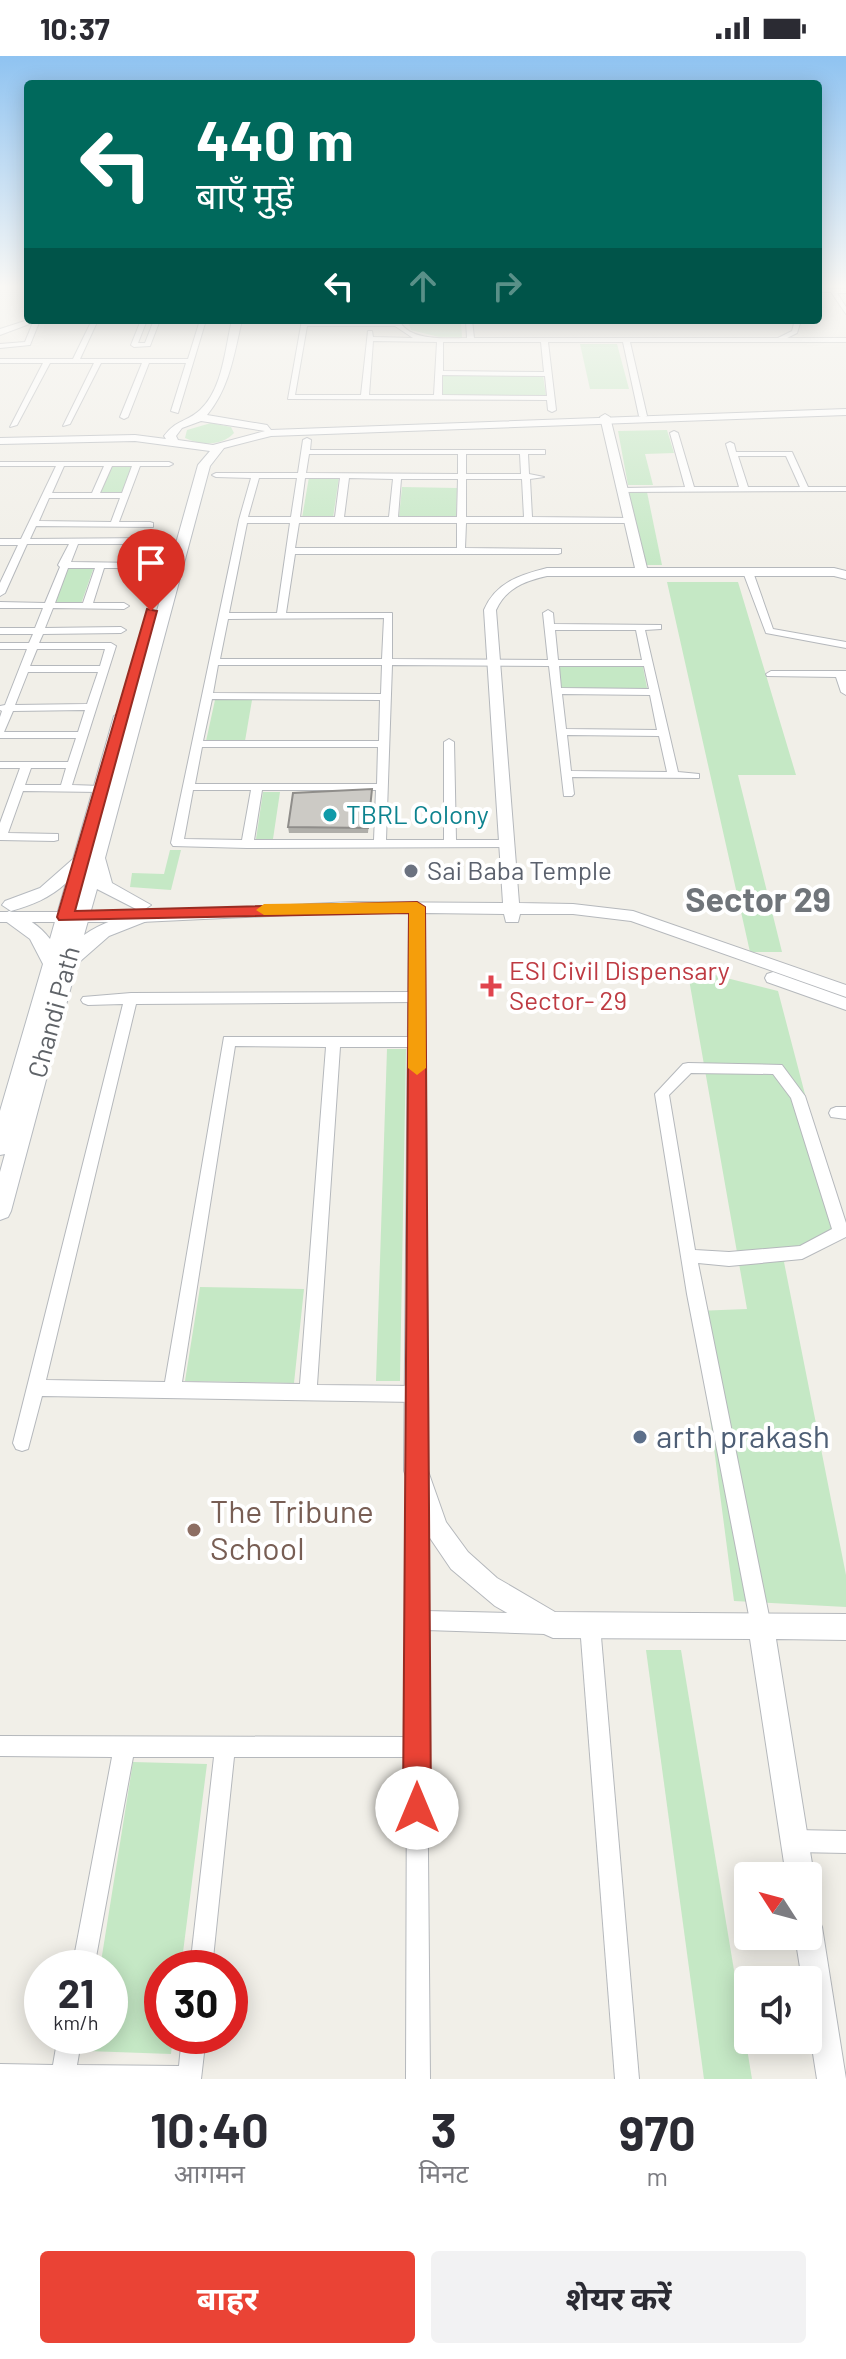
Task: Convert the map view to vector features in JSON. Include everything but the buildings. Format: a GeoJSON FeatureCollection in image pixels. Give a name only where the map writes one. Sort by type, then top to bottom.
{"type":"FeatureCollection","features":[{"type":"Feature","properties":{"kind":"main road"},"geometry":{"type":"LineString","coordinates":[[0,439],[136,433],[179,425],[203,415],[216,397],[221,379]]}},
{"type":"Feature","properties":{"kind":"main road"},"geometry":{"type":"LineString","coordinates":[[228,379],[222,405],[230,420]]}},
{"type":"Feature","properties":{"kind":"main road"},"geometry":{"type":"LineString","coordinates":[[193,420],[230,420],[242,426],[317,427],[846,410]]}},
{"type":"Feature","properties":{"kind":"main road"},"geometry":{"type":"LineString","coordinates":[[0,439],[135,438],[219,448],[240,440],[284,433],[846,410]]}},
{"type":"Feature","properties":{"kind":"main road","name":"Chandi Path"},"geometry":{"type":"LineString","coordinates":[[90,857],[101,789],[193,463],[172,431],[179,425]]}},
{"type":"Feature","properties":{"kind":"main road"},"geometry":{"type":"LineString","coordinates":[[240,440],[245,430],[242,426]]}},
{"type":"Feature","properties":{"kind":"main road","name":"Chandi Path"},"geometry":{"type":"LineString","coordinates":[[0,1147],[59,964],[204,465],[219,448]]}},
{"type":"Feature","properties":{"kind":"main road"},"geometry":{"type":"LineString","coordinates":[[5,911],[46,892],[90,857],[104,886],[142,911]]}},
{"type":"Feature","properties":{"kind":"main road"},"geometry":{"type":"LineString","coordinates":[[5,911],[45,940],[59,964],[105,927],[142,911]]}},
{"type":"Feature","properties":{"kind":"main road","name":"Chandi Path"},"geometry":{"type":"LineString","coordinates":[[0,1211],[59,964]]}},
{"type":"Feature","properties":{"kind":"street"},"geometry":{"type":"LineString","coordinates":[[13,425],[38,379]]}},
{"type":"Feature","properties":{"kind":"street"},"geometry":{"type":"LineString","coordinates":[[66,424],[89,379]]}},
{"type":"Feature","properties":{"kind":"street"},"geometry":{"type":"LineString","coordinates":[[124,417],[139,379]]}},
{"type":"Feature","properties":{"kind":"street"},"geometry":{"type":"LineString","coordinates":[[175,411],[185,379]]}},
{"type":"Feature","properties":{"kind":"street"},"geometry":{"type":"LineString","coordinates":[[294,379],[291,397],[550,398]]}},
{"type":"Feature","properties":{"kind":"street"},"geometry":{"type":"LineString","coordinates":[[365,397],[366,379]]}},
{"type":"Feature","properties":{"kind":"street"},"geometry":{"type":"LineString","coordinates":[[438,398],[439,379]]}},
{"type":"Feature","properties":{"kind":"street"},"geometry":{"type":"LineString","coordinates":[[548,379],[552,410]]}},
{"type":"Feature","properties":{"kind":"street"},"geometry":{"type":"LineString","coordinates":[[635,379],[643,416]]}},
{"type":"Feature","properties":{"kind":"street"},"geometry":{"type":"LineString","coordinates":[[605,419],[642,572]]}},
{"type":"Feature","properties":{"kind":"street"},"geometry":{"type":"LineString","coordinates":[[674,433],[690,489]]}},
{"type":"Feature","properties":{"kind":"street"},"geometry":{"type":"LineString","coordinates":[[281,616],[307,440]]}},
{"type":"Feature","properties":{"kind":"street"},"geometry":{"type":"LineString","coordinates":[[744,489],[731,449],[789,454],[805,489]]}},
{"type":"Feature","properties":{"kind":"street"},"geometry":{"type":"LineString","coordinates":[[305,452],[542,452]]}},
{"type":"Feature","properties":{"kind":"street"},"geometry":{"type":"LineString","coordinates":[[461,551],[462,452]]}},
{"type":"Feature","properties":{"kind":"street"},"geometry":{"type":"LineString","coordinates":[[524,452],[528,520]]}},
{"type":"Feature","properties":{"kind":"street"},"geometry":{"type":"LineString","coordinates":[[0,464],[169,464]]}},
{"type":"Feature","properties":{"kind":"street"},"geometry":{"type":"LineString","coordinates":[[0,593],[3,579],[61,464]]}},
{"type":"Feature","properties":{"kind":"street"},"geometry":{"type":"LineString","coordinates":[[95,495],[109,464]]}},
{"type":"Feature","properties":{"kind":"street"},"geometry":{"type":"LineString","coordinates":[[114,524],[137,464]]}},
{"type":"Feature","properties":{"kind":"street"},"geometry":{"type":"LineString","coordinates":[[216,475],[540,477]]}},
{"type":"Feature","properties":{"kind":"street"},"geometry":{"type":"LineString","coordinates":[[256,475],[243,520],[177,843],[507,844]]}},
{"type":"Feature","properties":{"kind":"street"},"geometry":{"type":"LineString","coordinates":[[339,520],[345,475]]}},
{"type":"Feature","properties":{"kind":"street"},"geometry":{"type":"LineString","coordinates":[[393,520],[397,475]]}},
{"type":"Feature","properties":{"kind":"street"},"geometry":{"type":"LineString","coordinates":[[622,490],[846,489]]}},
{"type":"Feature","properties":{"kind":"street"},"geometry":{"type":"LineString","coordinates":[[46,495],[125,496]]}},
{"type":"Feature","properties":{"kind":"street"},"geometry":{"type":"LineString","coordinates":[[243,520],[629,520]]}},
{"type":"Feature","properties":{"kind":"street"},"geometry":{"type":"LineString","coordinates":[[32,523],[150,525]]}},
{"type":"Feature","properties":{"kind":"street"},"geometry":{"type":"LineString","coordinates":[[0,542],[154,541]]}},
{"type":"Feature","properties":{"kind":"street"},"geometry":{"type":"LineString","coordinates":[[74,542],[34,646],[4,708],[0,732],[81,735]]}},
{"type":"Feature","properties":{"kind":"street"},"geometry":{"type":"LineString","coordinates":[[291,551],[558,551]]}},
{"type":"Feature","properties":{"kind":"street"},"geometry":{"type":"LineString","coordinates":[[63,565],[139,565]]}},
{"type":"Feature","properties":{"kind":"street"},"geometry":{"type":"LineString","coordinates":[[87,606],[100,565]]}},
{"type":"Feature","properties":{"kind":"street"},"geometry":{"type":"LineString","coordinates":[[512,913],[490,610],[494,597],[509,585],[547,572],[842,573]]}},
{"type":"Feature","properties":{"kind":"street"},"geometry":{"type":"LineString","coordinates":[[748,572],[769,631],[846,645]]}},
{"type":"Feature","properties":{"kind":"street"},"geometry":{"type":"LineString","coordinates":[[0,605],[124,606]]}},
{"type":"Feature","properties":{"kind":"street"},"geometry":{"type":"LineString","coordinates":[[548,613],[568,794]]}},
{"type":"Feature","properties":{"kind":"street"},"geometry":{"type":"LineString","coordinates":[[224,616],[389,615],[380,843]]}},
{"type":"Feature","properties":{"kind":"street"},"geometry":{"type":"LineString","coordinates":[[549,627],[658,627]]}},
{"type":"Feature","properties":{"kind":"street"},"geometry":{"type":"LineString","coordinates":[[640,627],[673,776]]}},
{"type":"Feature","properties":{"kind":"street"},"geometry":{"type":"LineString","coordinates":[[0,631],[121,630]]}},
{"type":"Feature","properties":{"kind":"street"},"geometry":{"type":"LineString","coordinates":[[0,646],[111,646],[65,789]]}},
{"type":"Feature","properties":{"kind":"street"},"geometry":{"type":"LineString","coordinates":[[214,662],[648,663]]}},
{"type":"Feature","properties":{"kind":"street"},"geometry":{"type":"LineString","coordinates":[[24,669],[104,669]]}},
{"type":"Feature","properties":{"kind":"street"},"geometry":{"type":"LineString","coordinates":[[771,674],[843,674],[846,692]]}},
{"type":"Feature","properties":{"kind":"street"},"geometry":{"type":"LineString","coordinates":[[557,691],[654,692]]}},
{"type":"Feature","properties":{"kind":"street"},"geometry":{"type":"LineString","coordinates":[[207,696],[386,697]]}},
{"type":"Feature","properties":{"kind":"street"},"geometry":{"type":"LineString","coordinates":[[4,708],[91,707]]}},
{"type":"Feature","properties":{"kind":"street"},"geometry":{"type":"LineString","coordinates":[[561,732],[663,733]]}},
{"type":"Feature","properties":{"kind":"street"},"geometry":{"type":"LineString","coordinates":[[449,742],[450,844]]}},
{"type":"Feature","properties":{"kind":"street"},"geometry":{"type":"LineString","coordinates":[[197,744],[384,744]]}},
{"type":"Feature","properties":{"kind":"street"},"geometry":{"type":"LineString","coordinates":[[0,765],[71,765]]}},
{"type":"Feature","properties":{"kind":"street"},"geometry":{"type":"LineString","coordinates":[[27,765],[0,836],[54,837]]}},
{"type":"Feature","properties":{"kind":"street"},"geometry":{"type":"LineString","coordinates":[[566,774],[695,776]]}},
{"type":"Feature","properties":{"kind":"street"},"geometry":{"type":"LineString","coordinates":[[188,787],[382,787]]}},
{"type":"Feature","properties":{"kind":"street"},"geometry":{"type":"LineString","coordinates":[[247,844],[257,787]]}},
{"type":"Feature","properties":{"kind":"street"},"geometry":{"type":"LineString","coordinates":[[0,798],[17,793],[101,789]]}},
{"type":"Feature","properties":{"kind":"street"},"geometry":{"type":"LineString","coordinates":[[5,911],[512,913],[573,909],[633,916],[846,991]]}},
{"type":"Feature","properties":{"kind":"street"},"geometry":{"type":"LineString","coordinates":[[417,913],[418,2079]]}},
{"type":"Feature","properties":{"kind":"street"},"geometry":{"type":"LineString","coordinates":[[512,913],[627,926],[846,1004]]}},
{"type":"Feature","properties":{"kind":"street"},"geometry":{"type":"LineString","coordinates":[[88,1000],[417,997]]}},
{"type":"Feature","properties":{"kind":"street"},"geometry":{"type":"LineString","coordinates":[[22,1443],[131,998]]}},
{"type":"Feature","properties":{"kind":"street"},"geometry":{"type":"LineString","coordinates":[[172,1390],[229,1041],[417,1042]]}},
{"type":"Feature","properties":{"kind":"street"},"geometry":{"type":"LineString","coordinates":[[308,1392],[333,1042]]}},
{"type":"Feature","properties":{"kind":"street"},"geometry":{"type":"LineString","coordinates":[[689,1256],[729,1259],[802,1252],[841,1232],[798,1096],[777,1069],[688,1068],[662,1094],[689,1256],[761,1626],[798,1862]]}},
{"type":"Feature","properties":{"kind":"street"},"geometry":{"type":"LineString","coordinates":[[36,1388],[416,1394]]}},
{"type":"Feature","properties":{"kind":"street"},"geometry":{"type":"LineString","coordinates":[[416,1471],[439,1533],[473,1574],[513,1605],[553,1625]]}},
{"type":"Feature","properties":{"kind":"street"},"geometry":{"type":"LineString","coordinates":[[416,1620],[553,1625],[846,1627]]}},
{"type":"Feature","properties":{"kind":"street"},"geometry":{"type":"LineString","coordinates":[[590,1625],[627,2079]]}},
{"type":"Feature","properties":{"kind":"street"},"geometry":{"type":"LineString","coordinates":[[0,1746],[416,1747]]}},
{"type":"Feature","properties":{"kind":"street"},"geometry":{"type":"LineString","coordinates":[[86,1950],[124,1747]]}},
{"type":"Feature","properties":{"kind":"street"},"geometry":{"type":"LineString","coordinates":[[203,1950],[225,1747]]}},
{"type":"Feature","properties":{"kind":"street"},"geometry":{"type":"LineString","coordinates":[[795,1841],[846,1842]]}},
{"type":"Feature","properties":{"kind":"street"},"geometry":{"type":"LineString","coordinates":[[812,1950],[832,2079]]}},
{"type":"Feature","properties":{"kind":"street"},"geometry":{"type":"LineString","coordinates":[[63,2077],[67,2054]]}},
{"type":"Feature","properties":{"kind":"street"},"geometry":{"type":"LineString","coordinates":[[0,2076],[189,2079],[192,2054]]}},
{"type":"Feature","properties":{"kind":"green space"},"geometry":{"type":"Polygon","coordinates":[[[442,379],[544,379],[546,396],[441,395],[442,379]]]}},
{"type":"Feature","properties":{"kind":"green space"},"geometry":{"type":"Polygon","coordinates":[[[588,379],[626,379],[629,389],[590,389],[588,379]]]}},
{"type":"Feature","properties":{"kind":"green space"},"geometry":{"type":"Polygon","coordinates":[[[211,423],[231,427],[234,433],[224,440],[211,443],[185,438],[187,430],[211,423]]]}},
{"type":"Feature","properties":{"kind":"green space"},"geometry":{"type":"Polygon","coordinates":[[[667,430],[674,453],[645,454],[653,485],[628,485],[618,431],[667,430]]]}},
{"type":"Feature","properties":{"kind":"green space"},"geometry":{"type":"Polygon","coordinates":[[[111,465],[135,465],[125,493],[100,493],[111,465]]]}},
{"type":"Feature","properties":{"kind":"green space"},"geometry":{"type":"Polygon","coordinates":[[[309,477],[339,477],[333,518],[302,518],[309,477]]]}},
{"type":"Feature","properties":{"kind":"green space"},"geometry":{"type":"Polygon","coordinates":[[[402,487],[457,488],[456,518],[399,517],[402,487]]]}},
{"type":"Feature","properties":{"kind":"green space"},"geometry":{"type":"Polygon","coordinates":[[[628,492],[647,492],[662,565],[644,565],[628,492]]]}},
{"type":"Feature","properties":{"kind":"green space"},"geometry":{"type":"Polygon","coordinates":[[[67,567],[94,567],[81,604],[53,604],[67,567]]]}},
{"type":"Feature","properties":{"kind":"green space"},"geometry":{"type":"Polygon","coordinates":[[[667,582],[738,582],[796,775],[738,775],[782,952],[750,952],[667,582]]]}},
{"type":"Feature","properties":{"kind":"green space"},"geometry":{"type":"Polygon","coordinates":[[[557,667],[643,667],[647,688],[559,688],[557,667]]]}},
{"type":"Feature","properties":{"kind":"green space"},"geometry":{"type":"Polygon","coordinates":[[[215,700],[252,700],[245,741],[206,741],[215,700]]]}},
{"type":"Feature","properties":{"kind":"green space"},"geometry":{"type":"Polygon","coordinates":[[[263,792],[280,792],[273,839],[256,839],[263,792]]]}},
{"type":"Feature","properties":{"kind":"green space"},"geometry":{"type":"Polygon","coordinates":[[[170,850],[181,850],[171,890],[130,887],[132,873],[164,874],[170,850]]]}},
{"type":"Feature","properties":{"kind":"green space"},"geometry":{"type":"Polygon","coordinates":[[[687,968],[778,991],[841,1232],[784,1262],[846,1575],[846,1607],[734,1601],[696,1311],[747,1309],[687,968]]]}},
{"type":"Feature","properties":{"kind":"green space"},"geometry":{"type":"Polygon","coordinates":[[[387,1049],[406,1049],[400,1381],[376,1381],[387,1049]]]}},
{"type":"Feature","properties":{"kind":"green space"},"geometry":{"type":"Polygon","coordinates":[[[200,1287],[304,1289],[294,1383],[185,1381],[200,1287]]]}},
{"type":"Feature","properties":{"kind":"green space"},"geometry":{"type":"Polygon","coordinates":[[[646,1650],[681,1650],[734,1970],[734,2054],[748,2054],[752,2079],[704,2079],[646,1650]]]}},
{"type":"Feature","properties":{"kind":"green space"},"geometry":{"type":"Polygon","coordinates":[[[133,1762],[207,1764],[183,1950],[144,1950],[144,2053],[128,2052],[128,1950],[103,1950],[133,1762]]]}},
{"type":"Feature","properties":{"kind":"slow traffic"},"geometry":{"type":"LineString","coordinates":[[264,910],[417,907],[417,1068]]}},
{"type":"Feature","properties":{"kind":"place","name":"TBRL Colony"},"geometry":{"type":"Point","coordinates":[330,815]}},
{"type":"Feature","properties":{"kind":"place","name":"Sai Baba Temple"},"geometry":{"type":"Point","coordinates":[411,871]}},
{"type":"Feature","properties":{"kind":"place","name":"ESI Civil Dispensary Sector- 29"},"geometry":{"type":"Point","coordinates":[491,986]}},
{"type":"Feature","properties":{"kind":"place","name":"arth prakash"},"geometry":{"type":"Point","coordinates":[640,1437]}},
{"type":"Feature","properties":{"kind":"place","name":"The Tribune School"},"geometry":{"type":"Point","coordinates":[194,1530]}},
{"type":"Feature","properties":{"kind":"district","name":"Sector 29"},"geometry":{"type":"Point","coordinates":[758,900]}},
{"type":"Feature","properties":{"kind":"route"},"geometry":{"type":"LineString","coordinates":[[151,611],[65,917],[417,907],[417,1808]]}}]}
